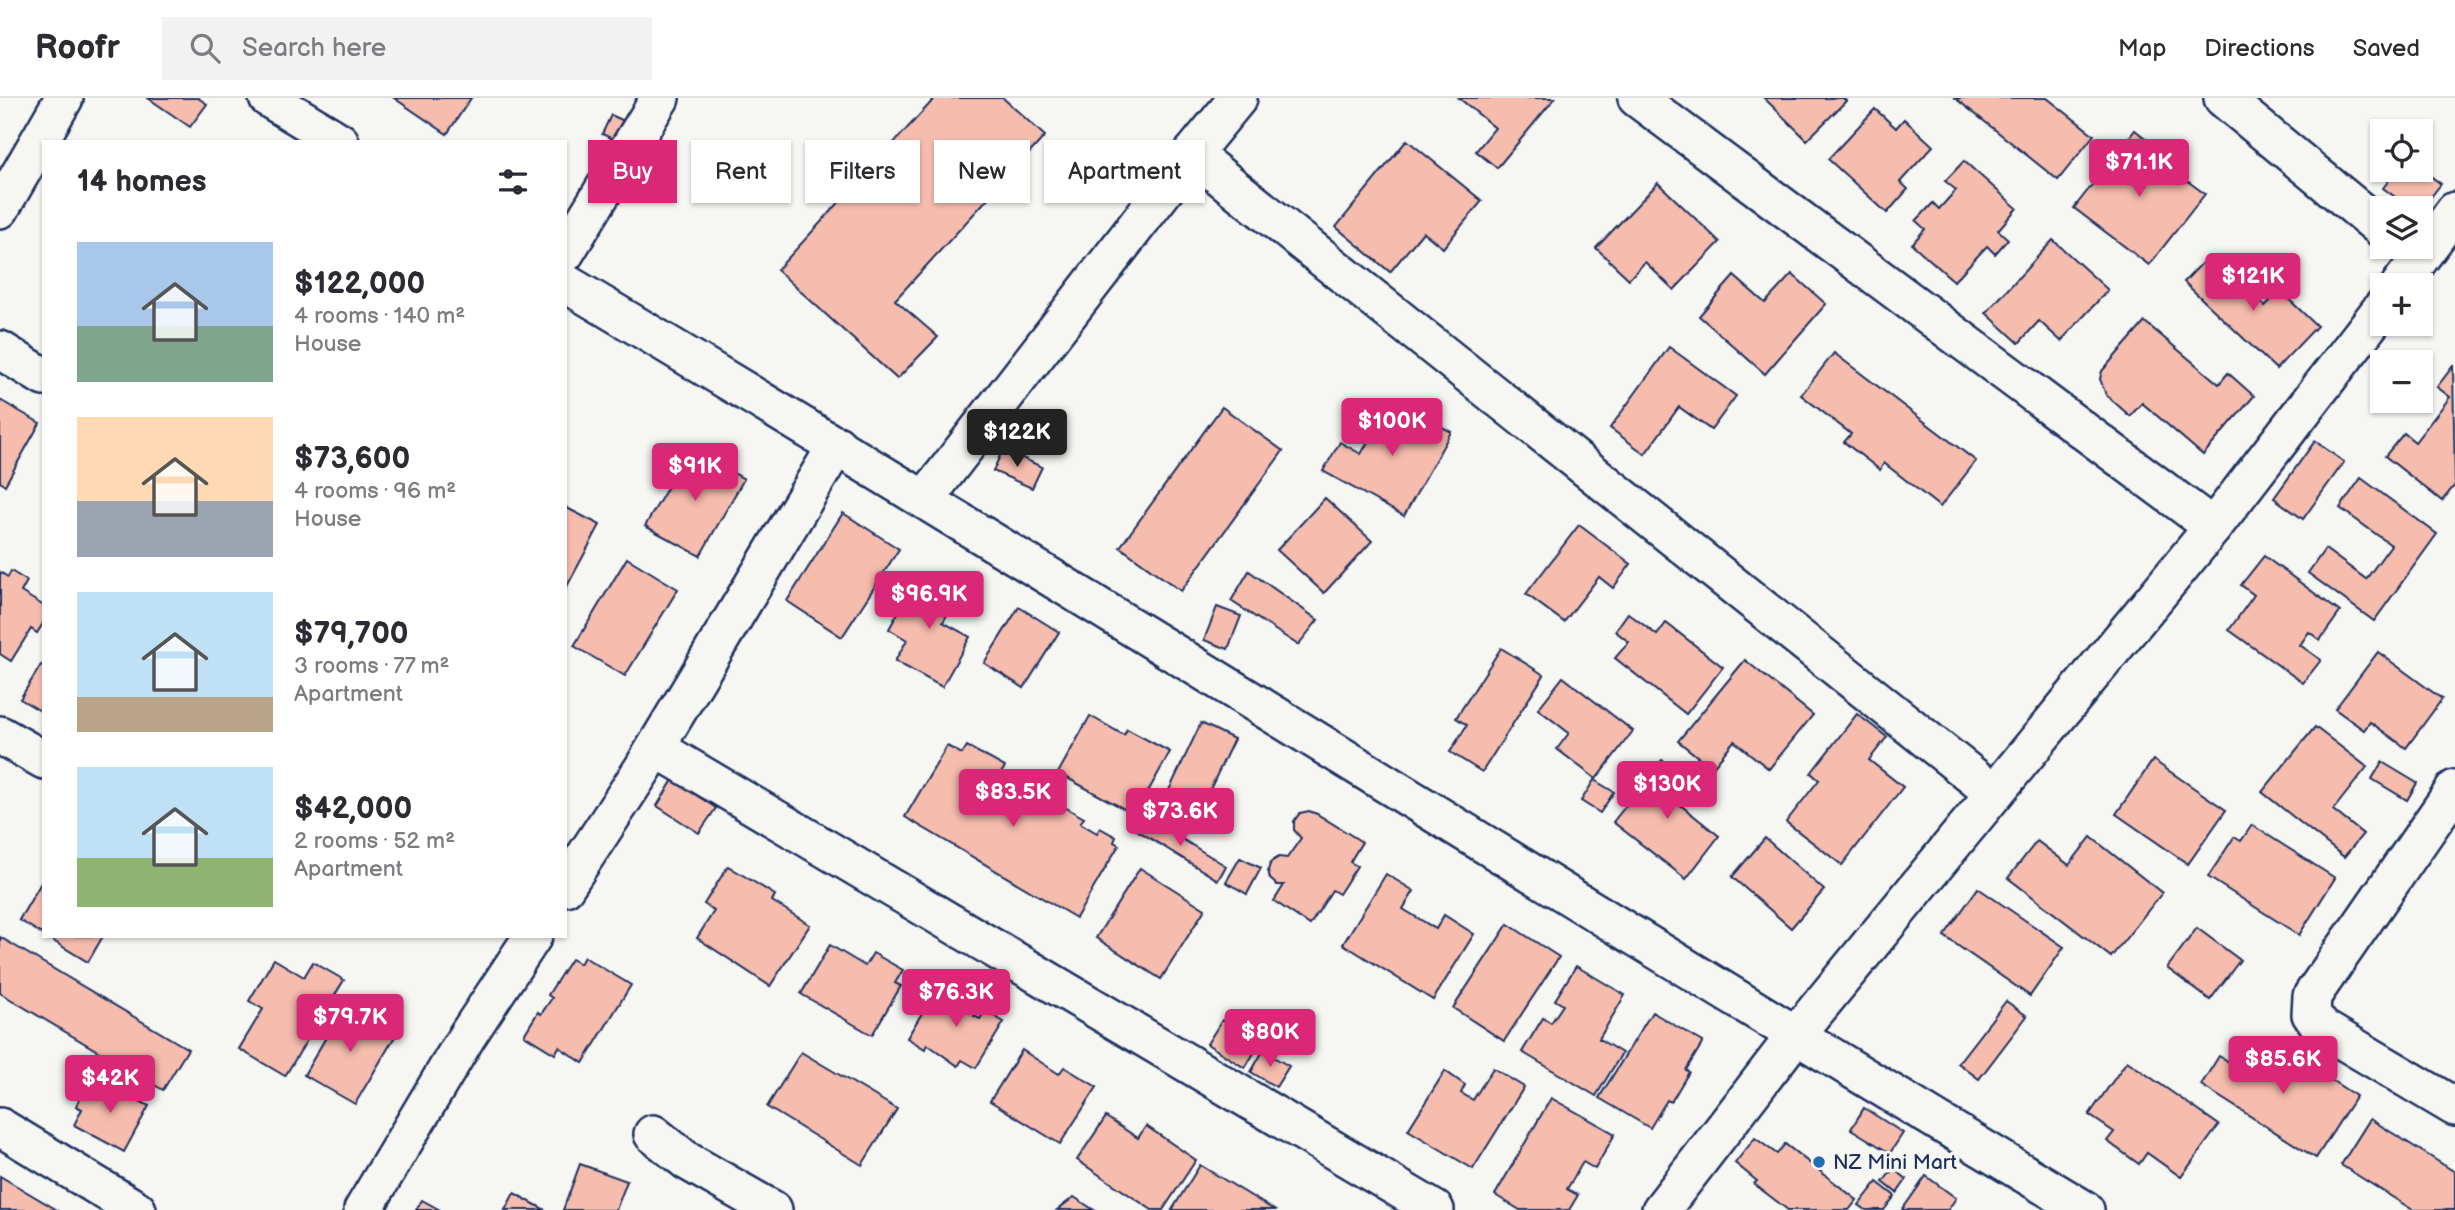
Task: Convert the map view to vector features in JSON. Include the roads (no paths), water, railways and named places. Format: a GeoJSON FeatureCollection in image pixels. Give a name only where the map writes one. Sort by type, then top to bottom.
{"type":"FeatureCollection","features":[{"type":"Feature","properties":{"kind":"street"},"geometry":{"type":"LineString","coordinates":[[0,209],[64,98]]}},
{"type":"Feature","properties":{"kind":"street"},"geometry":{"type":"LineString","coordinates":[[567,250],[660,98]]}},
{"type":"Feature","properties":{"kind":"street"},"geometry":{"type":"LineString","coordinates":[[1204,140],[1238,98]]}},
{"type":"Feature","properties":{"kind":"street"},"geometry":{"type":"LineString","coordinates":[[1637,98],[2213,527]]}},
{"type":"Feature","properties":{"kind":"street"},"geometry":{"type":"LineString","coordinates":[[2223,98],[2370,219]]}},
{"type":"Feature","properties":{"kind":"street"},"geometry":{"type":"LineString","coordinates":[[284,102],[337,140]]}},
{"type":"Feature","properties":{"kind":"street"},"geometry":{"type":"LineString","coordinates":[[1205,164],[1994,793]]}},
{"type":"Feature","properties":{"kind":"street"},"geometry":{"type":"LineString","coordinates":[[925,499],[1154,203]]}},
{"type":"Feature","properties":{"kind":"street"},"geometry":{"type":"LineString","coordinates":[[2408,264],[2455,211]]}},
{"type":"Feature","properties":{"kind":"street"},"geometry":{"type":"LineString","coordinates":[[567,284],[837,445],[1795,1036],[2085,1210]]}},
{"type":"Feature","properties":{"kind":"street"},"geometry":{"type":"LineString","coordinates":[[1661,1210],[1795,1036],[2213,527],[2370,324]]}},
{"type":"Feature","properties":{"kind":"street"},"geometry":{"type":"LineString","coordinates":[[0,350],[42,376]]}},
{"type":"Feature","properties":{"kind":"street"},"geometry":{"type":"LineString","coordinates":[[567,884],[656,748],[837,445]]}},
{"type":"Feature","properties":{"kind":"street"},"geometry":{"type":"LineString","coordinates":[[0,735],[42,759]]}},
{"type":"Feature","properties":{"kind":"street"},"geometry":{"type":"LineString","coordinates":[[656,748],[1435,1210]]}},
{"type":"Feature","properties":{"kind":"street"},"geometry":{"type":"LineString","coordinates":[[2455,789],[2312,996],[2311,1014],[2322,1028],[2455,1107]]}},
{"type":"Feature","properties":{"kind":"street"},"geometry":{"type":"LineString","coordinates":[[363,1210],[467,1036],[532,938]]}},
{"type":"Feature","properties":{"kind":"street"},"geometry":{"type":"LineString","coordinates":[[0,1127],[137,1210]]}},
{"type":"Feature","properties":{"kind":"street"},"geometry":{"type":"LineString","coordinates":[[653,1133],[687,1161],[773,1210]]}},
{"type":"Feature","properties":{"kind":"place","name":"NZ Mini Mart"},"geometry":{"type":"Point","coordinates":[1819,1162]}}]}
